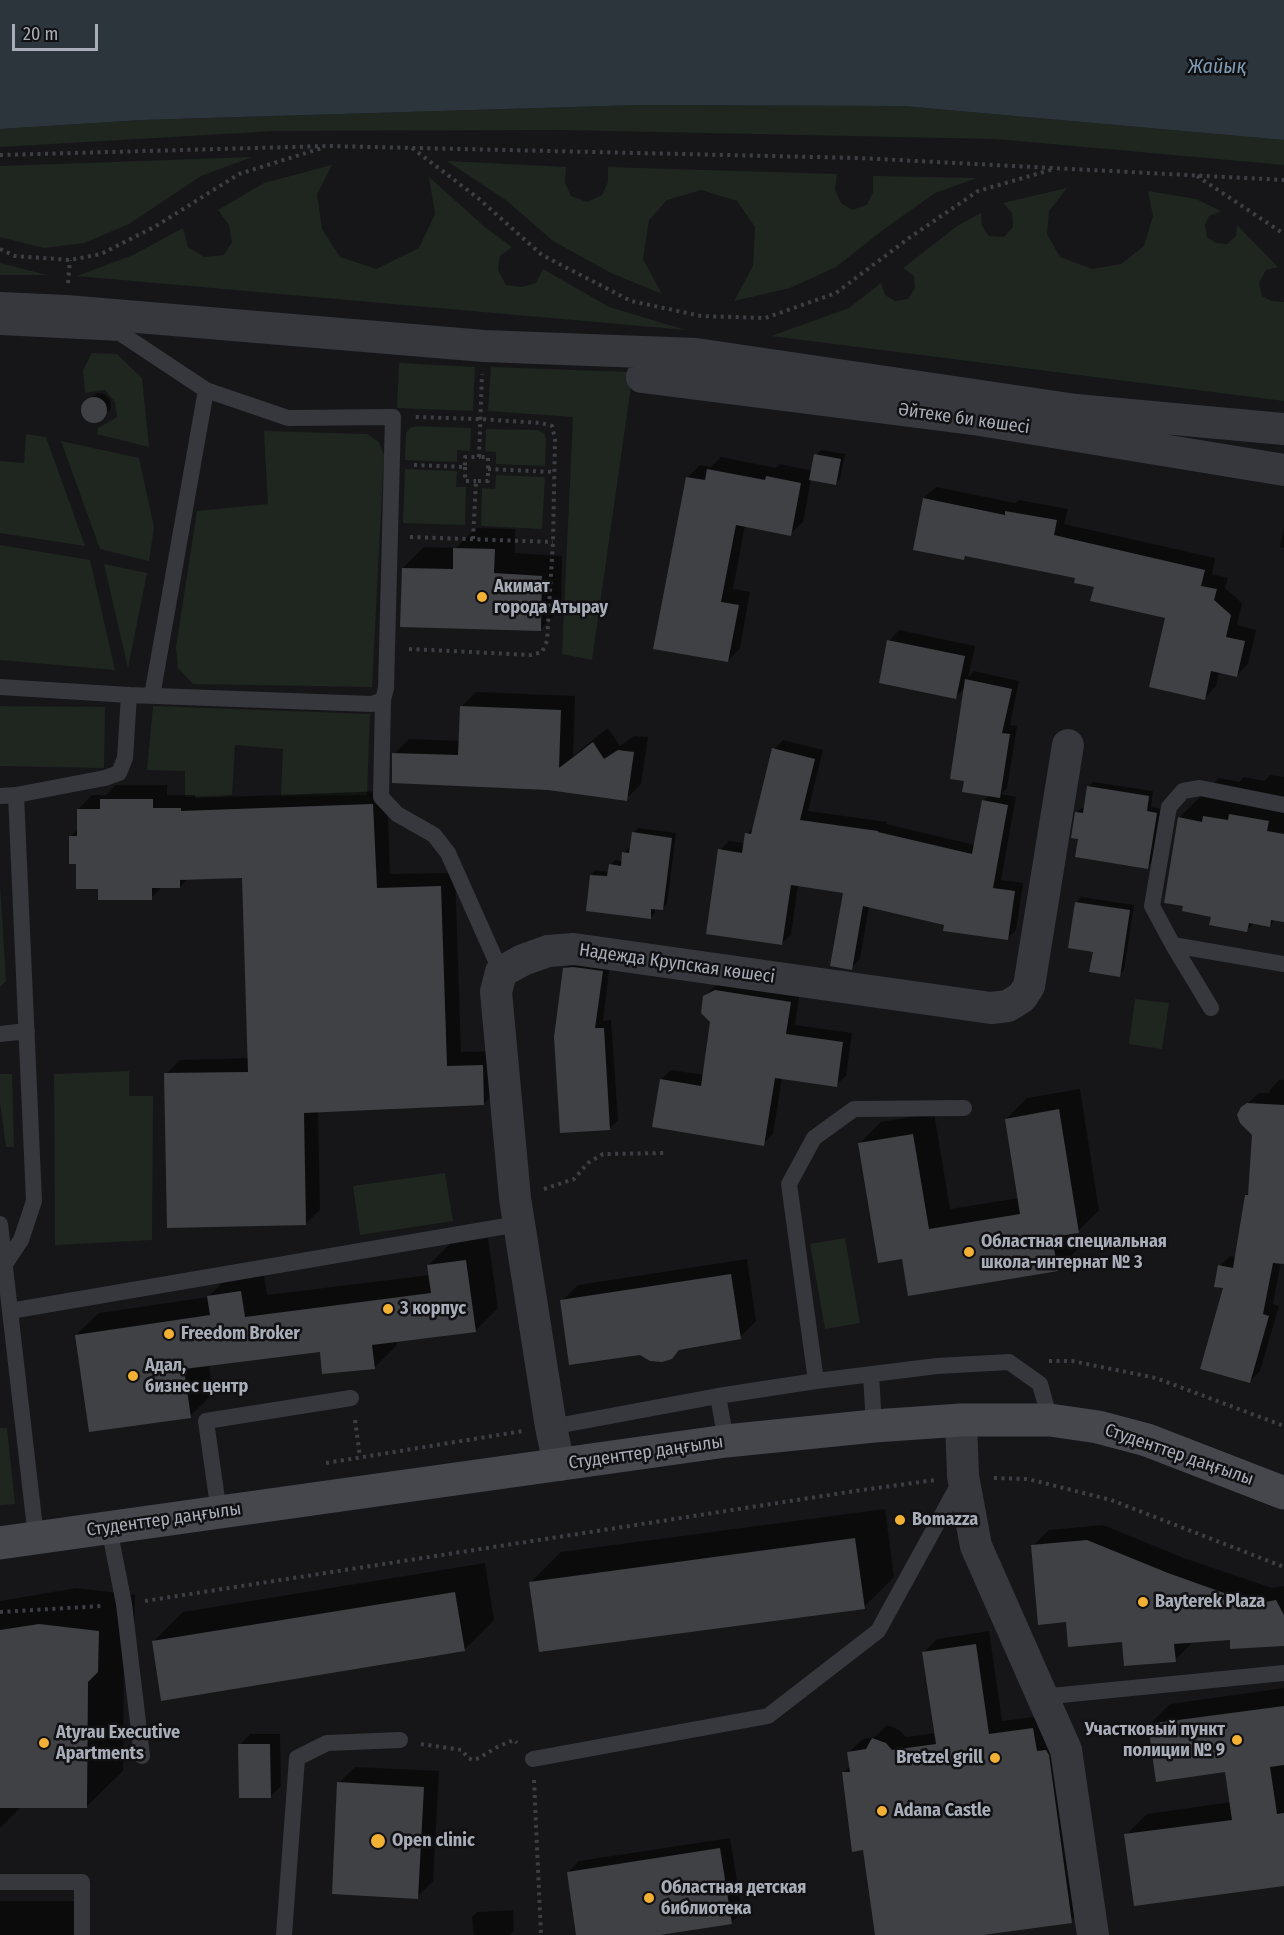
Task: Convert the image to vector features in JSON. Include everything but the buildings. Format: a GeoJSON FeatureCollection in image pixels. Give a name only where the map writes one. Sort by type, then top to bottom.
{"type":"FeatureCollection","features":[{"type":"Feature","properties":{"kind":"street"},"geometry":{"type":"LineString","coordinates":[[0,308],[66,311],[484,346],[696,354],[1076,410],[1284,429]]}},
{"type":"Feature","properties":{"kind":"street","name":"Әйтеке би көшесі"},"geometry":{"type":"LineString","coordinates":[[642,377],[980,420],[1284,470]]}},
{"type":"Feature","properties":{"kind":"street","name":"Надежда Крупская көшесі"},"geometry":{"type":"LineString","coordinates":[[501,972],[523,960],[548,951],[574,949],[991,1008],[1008,1006],[1022,997],[1029,986],[1068,745]]}},
{"type":"Feature","properties":{"kind":"street"},"geometry":{"type":"LineString","coordinates":[[501,972],[496,992],[517,1211],[550,1427],[559,1465]]}},
{"type":"Feature","properties":{"kind":"street"},"geometry":{"type":"LineString","coordinates":[[961,1420],[963,1476],[976,1546],[1066,1750],[1092,1935]]}},
{"type":"Feature","properties":{"kind":"street","name":"Студенттер даңғылы"},"geometry":{"type":"LineString","coordinates":[[0,1543],[726,1441],[961,1420],[1050,1420],[1098,1427],[1147,1440],[1284,1493]]}},
{"type":"Feature","properties":{"kind":"lane"},"geometry":{"type":"LineString","coordinates":[[0,327],[120,333],[206,390],[288,418],[393,417],[381,796],[397,814],[434,835],[448,853],[501,972]]}},
{"type":"Feature","properties":{"kind":"lane"},"geometry":{"type":"LineString","coordinates":[[152,696],[206,390]]}},
{"type":"Feature","properties":{"kind":"lane"},"geometry":{"type":"LineString","coordinates":[[0,687],[129,695],[372,704],[383,700]]}},
{"type":"Feature","properties":{"kind":"lane"},"geometry":{"type":"LineString","coordinates":[[5,1264],[21,1240],[34,1201],[27,1031],[8,795],[105,778],[119,773],[125,758],[129,695]]}},
{"type":"Feature","properties":{"kind":"lane"},"geometry":{"type":"LineString","coordinates":[[1211,1008],[1152,906],[1169,807],[1183,791],[1200,788],[1284,805]]}},
{"type":"Feature","properties":{"kind":"lane"},"geometry":{"type":"LineString","coordinates":[[1173,945],[1284,964]]}},
{"type":"Feature","properties":{"kind":"lane"},"geometry":{"type":"LineString","coordinates":[[0,1034],[27,1031]]}},
{"type":"Feature","properties":{"kind":"lane"},"geometry":{"type":"LineString","coordinates":[[816,1381],[789,1184],[814,1138],[854,1109],[964,1108]]}},
{"type":"Feature","properties":{"kind":"lane"},"geometry":{"type":"LineString","coordinates":[[10,1311],[517,1211]]}},
{"type":"Feature","properties":{"kind":"lane"},"geometry":{"type":"LineString","coordinates":[[0,1224],[36,1537]]}},
{"type":"Feature","properties":{"kind":"lane"},"geometry":{"type":"LineString","coordinates":[[550,1427],[718,1396],[816,1381],[937,1366],[1009,1362],[1040,1384],[1050,1420]]}},
{"type":"Feature","properties":{"kind":"lane"},"geometry":{"type":"LineString","coordinates":[[871,1374],[874,1426]]}},
{"type":"Feature","properties":{"kind":"lane"},"geometry":{"type":"LineString","coordinates":[[718,1396],[726,1441]]}},
{"type":"Feature","properties":{"kind":"lane"},"geometry":{"type":"LineString","coordinates":[[219,1513],[206,1421],[351,1398]]}},
{"type":"Feature","properties":{"kind":"lane"},"geometry":{"type":"LineString","coordinates":[[534,1759],[768,1716],[879,1631],[963,1476]]}},
{"type":"Feature","properties":{"kind":"lane"},"geometry":{"type":"LineString","coordinates":[[109,1528],[124,1604],[142,1756]]}},
{"type":"Feature","properties":{"kind":"lane"},"geometry":{"type":"LineString","coordinates":[[1041,1697],[1284,1674]]}},
{"type":"Feature","properties":{"kind":"lane"},"geometry":{"type":"LineString","coordinates":[[284,1935],[297,1758],[327,1743],[400,1740]]}},
{"type":"Feature","properties":{"kind":"lane"},"geometry":{"type":"LineString","coordinates":[[0,1882],[82,1882],[82,1935]]}},
{"type":"Feature","properties":{"kind":"path"},"geometry":{"type":"LineString","coordinates":[[0,249],[15,256],[70,260],[101,254],[156,226],[239,174],[328,146]]}},
{"type":"Feature","properties":{"kind":"path"},"geometry":{"type":"LineString","coordinates":[[0,155],[328,146],[859,158],[1284,180]]}},
{"type":"Feature","properties":{"kind":"path"},"geometry":{"type":"LineString","coordinates":[[411,148],[478,198],[542,255],[631,301],[701,316],[765,318],[836,293],[909,238],[978,191],[1057,168]]}},
{"type":"Feature","properties":{"kind":"path"},"geometry":{"type":"LineString","coordinates":[[1197,175],[1284,234]]}},
{"type":"Feature","properties":{"kind":"path"},"geometry":{"type":"LineString","coordinates":[[478,457],[484,346]]}},
{"type":"Feature","properties":{"kind":"path"},"geometry":{"type":"LineString","coordinates":[[387,647],[531,656],[542,652],[547,641],[553,542],[555,439],[552,426],[541,423],[479,419],[393,417]]}},
{"type":"Feature","properties":{"kind":"path"},"geometry":{"type":"LineString","coordinates":[[465,457],[488,458],[488,481],[465,481],[465,467],[465,457]]}},
{"type":"Feature","properties":{"kind":"path"},"geometry":{"type":"LineString","coordinates":[[392,465],[465,467]]}},
{"type":"Feature","properties":{"kind":"path"},"geometry":{"type":"LineString","coordinates":[[488,469],[554,472]]}},
{"type":"Feature","properties":{"kind":"path"},"geometry":{"type":"LineString","coordinates":[[473,539],[476,481]]}},
{"type":"Feature","properties":{"kind":"path"},"geometry":{"type":"LineString","coordinates":[[390,536],[553,542]]}},
{"type":"Feature","properties":{"kind":"path"},"geometry":{"type":"LineString","coordinates":[[517,1211],[574,1179],[588,1163],[603,1154],[667,1154]]}},
{"type":"Feature","properties":{"kind":"path"},"geometry":{"type":"LineString","coordinates":[[1009,1362],[1072,1361],[1156,1378],[1284,1426]]}},
{"type":"Feature","properties":{"kind":"path"},"geometry":{"type":"LineString","coordinates":[[351,1398],[360,1457]]}},
{"type":"Feature","properties":{"kind":"path"},"geometry":{"type":"LineString","coordinates":[[0,1612],[124,1604],[963,1476],[1028,1479],[1111,1500],[1284,1567]]}},
{"type":"Feature","properties":{"kind":"path"},"geometry":{"type":"LineString","coordinates":[[400,1740],[462,1750],[468,1758],[473,1760],[514,1740],[534,1759],[541,1935]]}},
{"type":"Feature","properties":{"kind":"shaded area"},"geometry":{"type":"Polygon","coordinates":[[[639,105],[903,106],[1284,140],[1284,165],[996,139],[560,130],[275,131],[0,147],[0,129],[142,120],[639,105]]]}},
{"type":"Feature","properties":{"kind":"shaded area"},"geometry":{"type":"Polygon","coordinates":[[[252,157],[201,176],[129,224],[84,243],[44,248],[0,237],[0,166],[252,157]]]}},
{"type":"Feature","properties":{"kind":"shaded area"},"geometry":{"type":"Polygon","coordinates":[[[447,161],[566,167],[565,183],[571,196],[587,202],[602,195],[608,182],[608,167],[837,174],[835,190],[841,203],[852,210],[867,205],[873,192],[873,176],[977,178],[935,193],[836,267],[790,288],[734,301],[753,266],[755,227],[737,201],[701,190],[667,200],[649,220],[643,259],[662,294],[611,273],[553,241],[507,201],[447,161]]]}},
{"type":"Feature","properties":{"kind":"shaded area"},"geometry":{"type":"Polygon","coordinates":[[[332,165],[317,194],[322,229],[340,257],[376,269],[419,248],[435,214],[429,177],[486,228],[512,247],[500,256],[498,270],[506,285],[522,287],[536,283],[543,269],[609,307],[686,330],[77,276],[133,255],[183,228],[188,247],[204,257],[224,255],[232,242],[229,225],[218,210],[264,183],[332,165]]]}},
{"type":"Feature","properties":{"kind":"shaded area"},"geometry":{"type":"Polygon","coordinates":[[[1067,188],[1049,211],[1047,234],[1060,257],[1092,269],[1121,264],[1144,246],[1153,216],[1148,191],[1196,199],[1221,211],[1209,216],[1205,225],[1207,237],[1216,243],[1227,244],[1236,236],[1237,225],[1278,267],[1266,270],[1259,283],[1262,296],[1272,301],[1284,302],[1284,401],[771,336],[849,308],[881,283],[885,295],[895,301],[908,299],[915,288],[914,276],[903,268],[957,226],[981,213],[982,226],[989,236],[1004,237],[1013,227],[1012,213],[1003,203],[1067,188]]]}},
{"type":"Feature","properties":{"kind":"shaded area"},"geometry":{"type":"Polygon","coordinates":[[[0,263],[47,275],[0,275],[0,263]]]}},
{"type":"Feature","properties":{"kind":"shaded area"},"geometry":{"type":"Polygon","coordinates":[[[92,353],[117,354],[142,378],[149,447],[97,434],[98,428],[117,417],[115,402],[105,390],[85,393],[83,370],[92,353]]]}},
{"type":"Feature","properties":{"kind":"shaded area"},"geometry":{"type":"Polygon","coordinates":[[[399,363],[475,367],[473,411],[397,408],[399,363]]]}},
{"type":"Feature","properties":{"kind":"shaded area"},"geometry":{"type":"Polygon","coordinates":[[[491,367],[633,372],[592,660],[562,654],[573,417],[488,411],[491,367]]]}},
{"type":"Feature","properties":{"kind":"shaded area"},"geometry":{"type":"Polygon","coordinates":[[[416,426],[471,428],[470,451],[457,450],[457,462],[405,460],[406,433],[410,428],[416,426]]]}},
{"type":"Feature","properties":{"kind":"shaded area"},"geometry":{"type":"Polygon","coordinates":[[[486,429],[538,430],[544,433],[546,439],[545,466],[496,464],[496,452],[485,451],[486,429]]]}},
{"type":"Feature","properties":{"kind":"shaded area"},"geometry":{"type":"Polygon","coordinates":[[[264,431],[367,434],[379,442],[384,455],[372,687],[193,684],[178,668],[176,647],[197,511],[268,504],[264,431]]]}},
{"type":"Feature","properties":{"kind":"shaded area"},"geometry":{"type":"Polygon","coordinates":[[[26,434],[46,437],[85,546],[0,533],[0,461],[24,463],[26,434]]]}},
{"type":"Feature","properties":{"kind":"shaded area"},"geometry":{"type":"Polygon","coordinates":[[[61,441],[139,458],[154,527],[149,561],[100,549],[61,441]]]}},
{"type":"Feature","properties":{"kind":"shaded area"},"geometry":{"type":"Polygon","coordinates":[[[405,469],[457,471],[456,487],[466,487],[465,525],[403,523],[405,469]]]}},
{"type":"Feature","properties":{"kind":"shaded area"},"geometry":{"type":"Polygon","coordinates":[[[496,475],[545,477],[542,529],[481,526],[482,488],[495,489],[496,475]]]}},
{"type":"Feature","properties":{"kind":"shaded area"},"geometry":{"type":"Polygon","coordinates":[[[0,545],[90,560],[115,670],[0,660],[0,545]]]}},
{"type":"Feature","properties":{"kind":"shaded area"},"geometry":{"type":"Polygon","coordinates":[[[104,564],[147,573],[128,668],[104,564]]]}},
{"type":"Feature","properties":{"kind":"shaded area"},"geometry":{"type":"Polygon","coordinates":[[[0,706],[105,707],[104,768],[0,766],[0,706]]]}},
{"type":"Feature","properties":{"kind":"shaded area"},"geometry":{"type":"Polygon","coordinates":[[[153,706],[370,714],[367,795],[281,796],[283,749],[235,745],[232,795],[185,797],[185,771],[147,770],[153,706]]]}},
{"type":"Feature","properties":{"kind":"shaded area"},"geometry":{"type":"Polygon","coordinates":[[[0,885],[6,981],[0,987],[0,885]]]}},
{"type":"Feature","properties":{"kind":"shaded area"},"geometry":{"type":"Polygon","coordinates":[[[1135,999],[1169,1003],[1162,1049],[1129,1044],[1135,999]]]}},
{"type":"Feature","properties":{"kind":"shaded area"},"geometry":{"type":"Polygon","coordinates":[[[129,1071],[129,1096],[153,1096],[152,1240],[55,1245],[54,1074],[129,1071]]]}},
{"type":"Feature","properties":{"kind":"shaded area"},"geometry":{"type":"Polygon","coordinates":[[[0,1074],[12,1074],[14,1147],[6,1147],[0,1102],[0,1074]]]}},
{"type":"Feature","properties":{"kind":"shaded area"},"geometry":{"type":"Polygon","coordinates":[[[445,1173],[453,1221],[360,1235],[353,1186],[445,1173]]]}},
{"type":"Feature","properties":{"kind":"shaded area"},"geometry":{"type":"Polygon","coordinates":[[[845,1238],[860,1323],[825,1329],[810,1244],[845,1238]]]}},
{"type":"Feature","properties":{"kind":"shaded area"},"geometry":{"type":"Polygon","coordinates":[[[0,1428],[7,1428],[15,1504],[0,1505],[0,1428]]]}},
{"type":"Feature","properties":{"kind":"water","name":"Жайық"},"geometry":{"type":"Polygon","coordinates":[[[0,0],[1284,0],[1284,140],[903,106],[639,105],[142,120],[0,129],[0,0]]]}},
{"type":"Feature","properties":{"kind":"place","name":"Акимат города Атырау"},"geometry":{"type":"Point","coordinates":[482,597]}},
{"type":"Feature","properties":{"kind":"place","name":"Областная специальная школа-интернат № 3"},"geometry":{"type":"Point","coordinates":[969,1252]}},
{"type":"Feature","properties":{"kind":"place","name":"3 корпус"},"geometry":{"type":"Point","coordinates":[388,1309]}},
{"type":"Feature","properties":{"kind":"place","name":"Freedom Broker"},"geometry":{"type":"Point","coordinates":[169,1334]}},
{"type":"Feature","properties":{"kind":"place","name":"Адал, бизнес центр"},"geometry":{"type":"Point","coordinates":[133,1376]}},
{"type":"Feature","properties":{"kind":"place","name":"Bomazza"},"geometry":{"type":"Point","coordinates":[900,1520]}},
{"type":"Feature","properties":{"kind":"place","name":"Bayterek Plaza"},"geometry":{"type":"Point","coordinates":[1143,1602]}},
{"type":"Feature","properties":{"kind":"place","name":"Участковый пункт полиции № 9"},"geometry":{"type":"Point","coordinates":[1237,1740]}},
{"type":"Feature","properties":{"kind":"place","name":"Atyrau Executive Apartments"},"geometry":{"type":"Point","coordinates":[44,1743]}},
{"type":"Feature","properties":{"kind":"place","name":"Bretzel grill"},"geometry":{"type":"Point","coordinates":[995,1758]}},
{"type":"Feature","properties":{"kind":"place","name":"Adana Сastle"},"geometry":{"type":"Point","coordinates":[882,1811]}},
{"type":"Feature","properties":{"kind":"place","name":"Open clinic"},"geometry":{"type":"Point","coordinates":[378,1841]}},
{"type":"Feature","properties":{"kind":"place","name":"Областная детская библиотека"},"geometry":{"type":"Point","coordinates":[649,1898]}}]}
